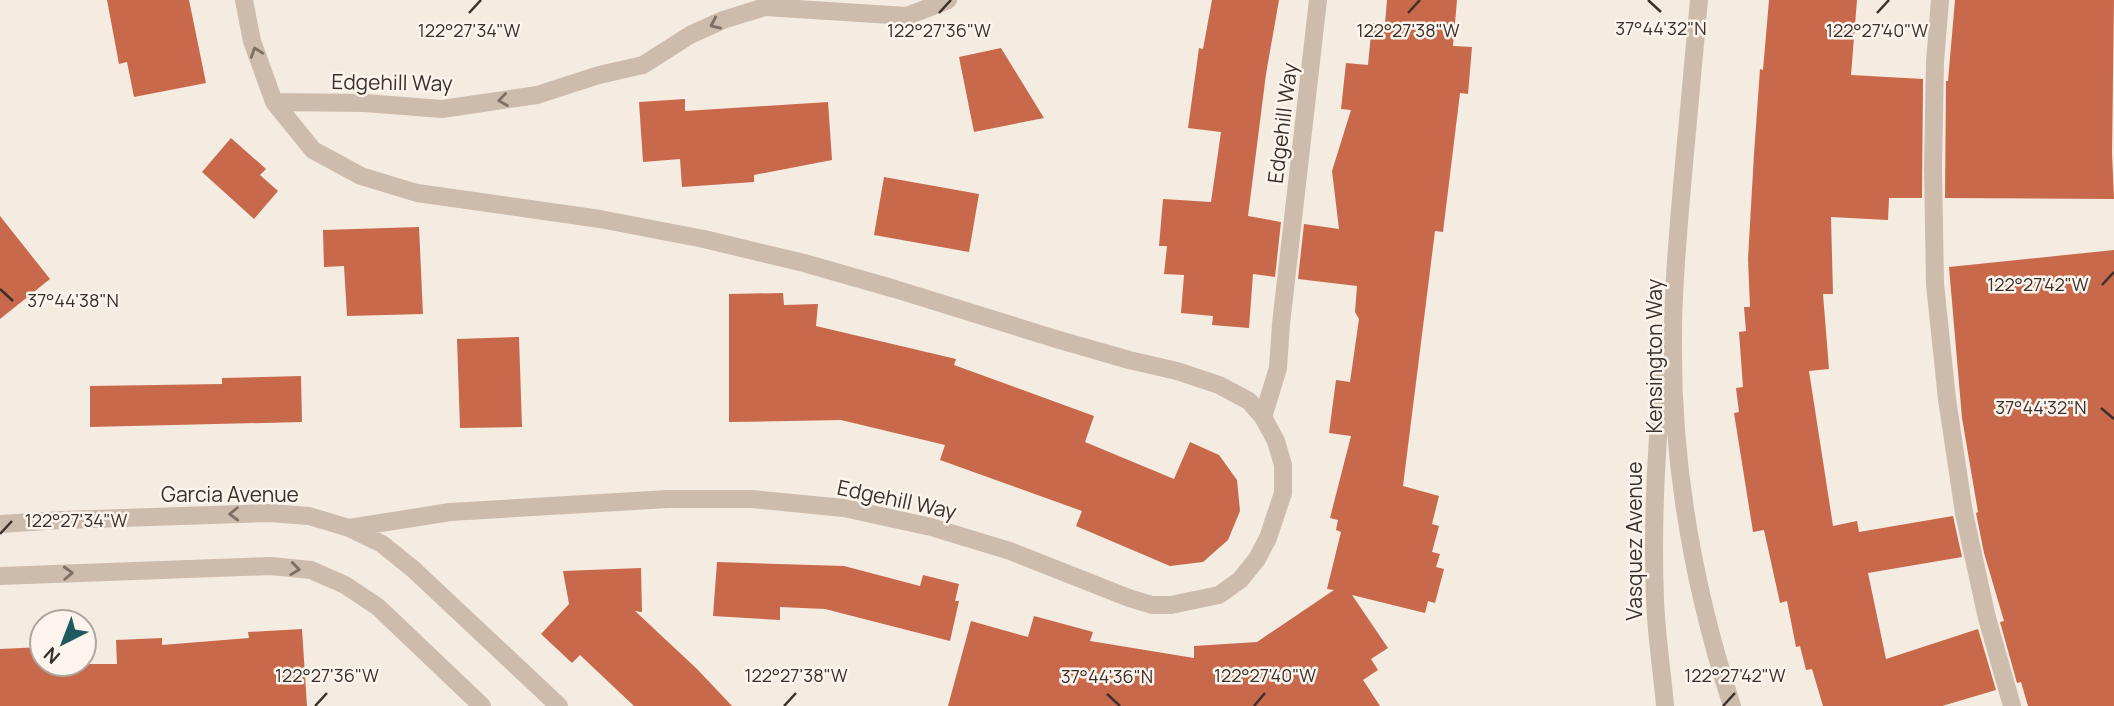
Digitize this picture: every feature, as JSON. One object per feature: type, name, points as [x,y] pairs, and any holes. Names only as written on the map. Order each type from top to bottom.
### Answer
[{"type":"street","name":"Edgehill Way","points":[[244,0],[252,41],[274,102],[313,150],[361,176],[417,193],[600,219],[704,239],[804,263],[971,314],[1177,371],[1219,385],[1249,401],[1264,417],[1276,441],[1283,465],[1283,492],[1268,538],[1257,559],[1240,580],[1219,594],[1171,605],[1152,605],[1129,598],[1010,551],[930,527],[844,508],[752,499],[668,499],[450,512],[349,528]]},
{"type":"street","name":"Edgehill Way","points":[[274,102],[365,103],[442,109],[537,95],[643,65],[690,35],[723,20],[765,7],[907,16],[948,0]]},
{"type":"street","name":"Edgehill Way","points":[[1264,417],[1278,368],[1318,0]]},
{"type":"street","name":"Kensington Way","points":[[1699,0],[1672,334],[1675,418],[1683,498],[1713,646],[1732,706]]},
{"type":"street","points":[[1940,0],[1935,62],[1933,167],[1935,284],[1947,399],[1964,513],[1987,618],[2012,706]]},
{"type":"street","name":"Vasquez Avenue","points":[[1665,706],[1655,601],[1654,524],[1657,439],[1677,251]]},
{"type":"street","name":"Garcia Avenue","points":[[0,524],[269,513],[309,516],[349,528],[382,544],[413,569],[559,706]]},
{"type":"street","points":[[0,576],[271,566],[311,570],[345,585],[378,607],[482,706]]},
{"type":"building","points":[[107,0],[189,0],[206,83],[134,97],[127,62],[119,64]]},
{"type":"building","points":[[1212,0],[1279,0],[1266,74],[1248,216],[1281,222],[1275,277],[1253,274],[1249,328],[1212,325],[1213,316],[1181,313],[1184,275],[1164,274],[1167,246],[1159,246],[1163,199],[1211,202],[1221,132],[1188,128],[1199,48],[1203,49]]},
{"type":"building","points":[[1387,0],[1457,0],[1453,46],[1472,47],[1468,94],[1460,93],[1443,232],[1435,231],[1403,486],[1439,496],[1432,524],[1439,526],[1432,552],[1440,554],[1436,567],[1444,569],[1435,603],[1428,601],[1425,613],[1352,595],[1388,648],[1371,659],[1378,670],[1363,680],[1380,706],[948,706],[971,621],[1028,637],[1034,616],[1093,632],[1090,641],[1194,658],[1194,646],[1257,642],[1334,590],[1327,589],[1341,532],[1336,530],[1338,520],[1330,518],[1351,436],[1329,433],[1336,380],[1350,382],[1359,319],[1355,312],[1357,286],[1298,279],[1304,224],[1339,229],[1332,171],[1351,110],[1341,109],[1346,63],[1368,65],[1372,23],[1385,24]]},
{"type":"building","points":[[1769,0],[1857,0],[1851,75],[1923,79],[1922,198],[1889,198],[1888,220],[1831,217],[1833,294],[1823,294],[1829,369],[1809,371],[1833,526],[1857,521],[1859,532],[1953,516],[1962,557],[1868,573],[1886,659],[1978,629],[1996,690],[1942,706],[1823,706],[1812,669],[1806,670],[1800,646],[1796,647],[1787,601],[1780,603],[1764,530],[1753,532],[1734,413],[1739,412],[1736,388],[1743,387],[1739,332],[1746,331],[1744,307],[1750,307],[1748,259],[1754,154],[1760,69],[1763,70]]},
{"type":"building","points":[[1955,0],[2114,0],[2114,199],[1945,198],[1946,81]]},
{"type":"building","points":[[1001,48],[1044,118],[974,132],[959,57]]},
{"type":"building","points":[[685,99],[685,111],[828,102],[832,160],[754,175],[754,182],[682,187],[680,159],[643,162],[639,102]]},
{"type":"building","points":[[231,138],[266,169],[260,175],[278,191],[254,219],[202,172]]},
{"type":"building","points":[[884,177],[979,194],[969,252],[874,235]]},
{"type":"building","points":[[0,216],[50,279],[0,319]]},
{"type":"building","points":[[419,227],[423,314],[347,316],[344,266],[324,267],[323,230]]},
{"type":"building","points":[[2114,250],[2114,706],[2028,706],[2021,682],[2017,683],[2000,622],[2004,621],[1984,553],[1976,513],[1978,512],[1962,418],[1949,267]]},
{"type":"building","points":[[783,293],[784,305],[818,304],[816,326],[956,359],[954,365],[1094,416],[1085,442],[1174,479],[1190,442],[1219,455],[1237,480],[1240,511],[1228,540],[1203,562],[1170,566],[1076,526],[1082,511],[940,460],[945,445],[841,420],[729,422],[729,294]]},
{"type":"building","points":[[519,337],[522,427],[460,428],[457,339]]},
{"type":"building","points":[[301,376],[302,422],[90,427],[90,386],[222,384],[222,378]]},
{"type":"building","points":[[717,562],[844,566],[920,586],[923,575],[959,584],[955,601],[959,601],[950,641],[825,609],[780,607],[780,620],[713,616]]},
{"type":"building","points":[[641,568],[642,612],[635,611],[732,706],[634,706],[580,655],[572,663],[541,634],[569,604],[563,571]]},
{"type":"building","points":[[302,629],[307,706],[0,706],[0,649],[28,648],[28,678],[98,678],[98,664],[117,664],[116,640],[162,638],[162,645],[249,638],[248,632]]}]
